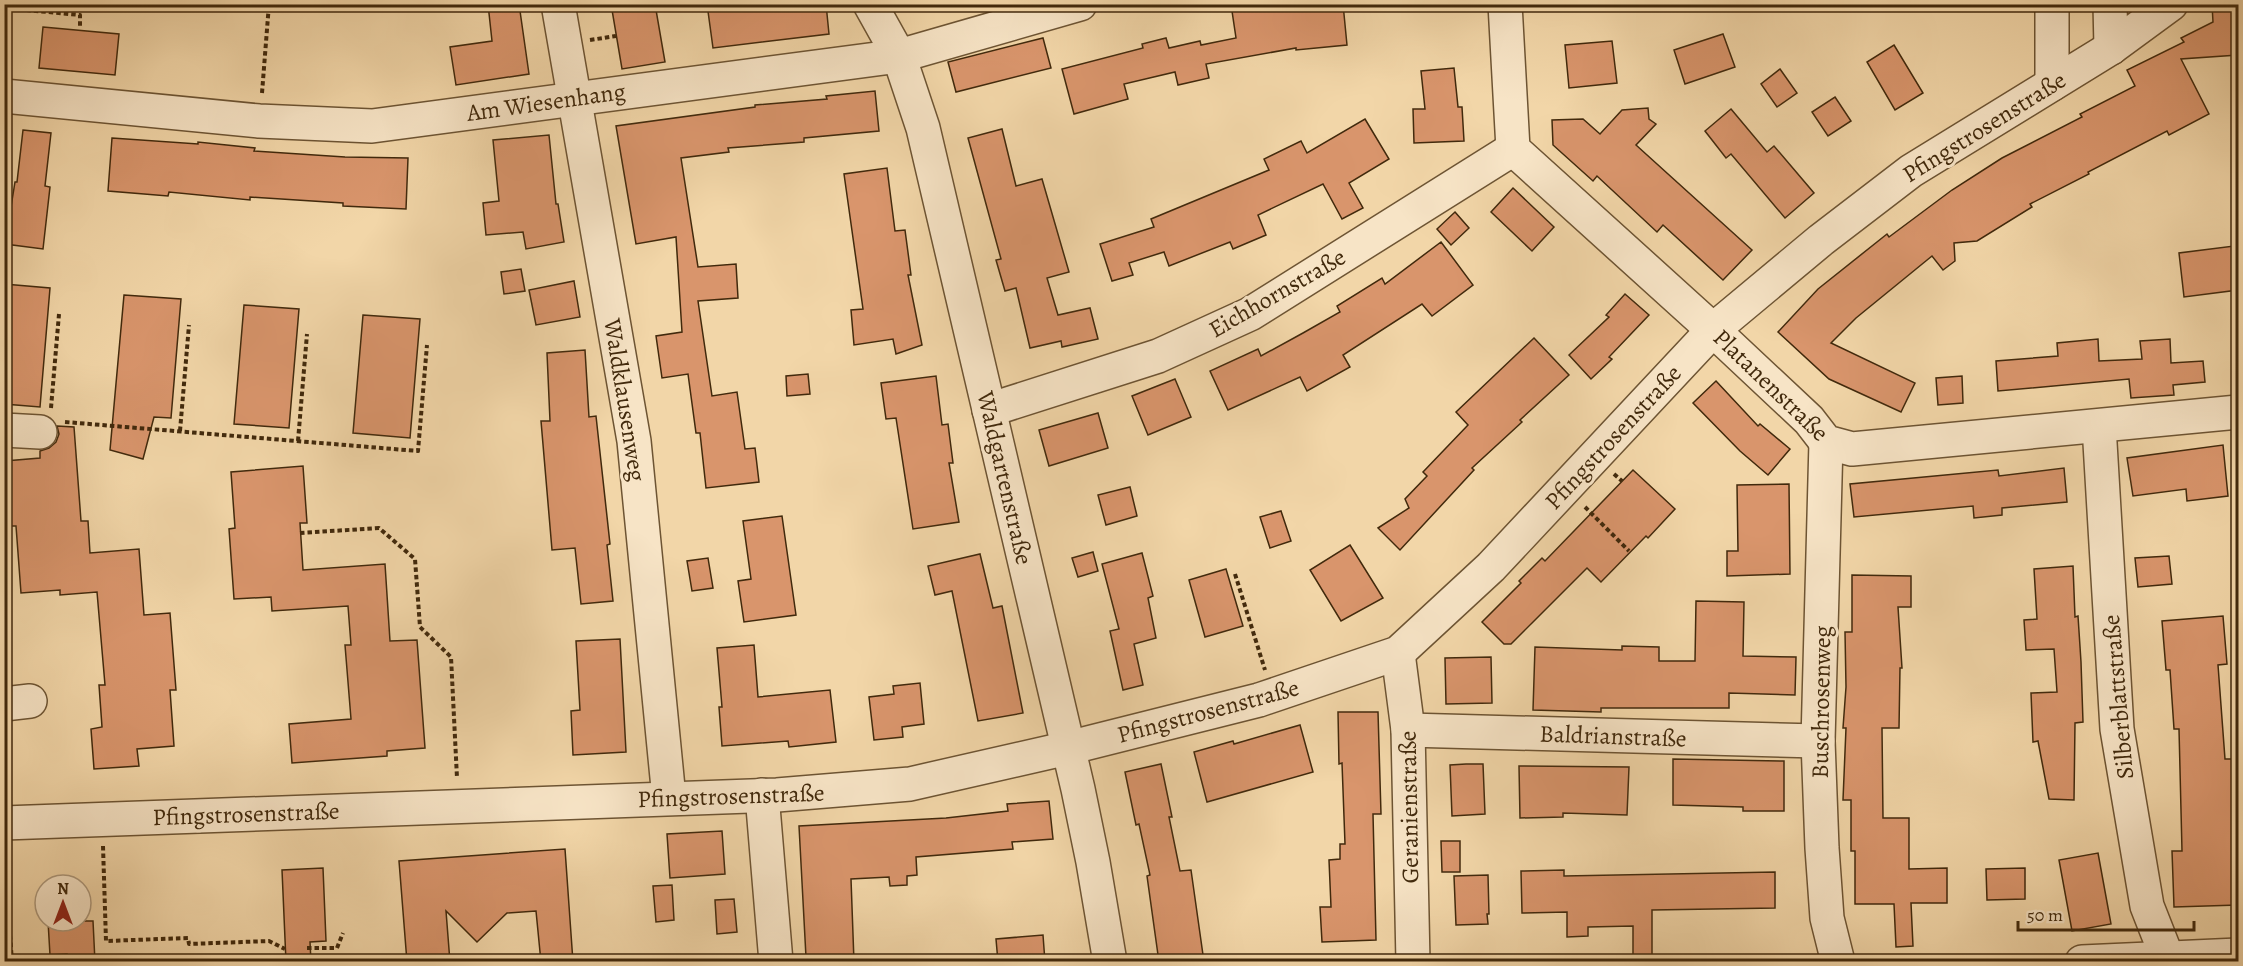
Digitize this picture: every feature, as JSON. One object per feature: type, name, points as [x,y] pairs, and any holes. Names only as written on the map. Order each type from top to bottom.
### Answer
[{"type":"street","name":"Waldklausenweg","points":[[558,4],[634,441],[669,798]]},
{"type":"street","name":"Waldgartenstraße","points":[[870,4],[899,56],[923,128],[1094,862],[1110,962]]},
{"type":"street","name":"Am Wiesenhang","points":[[4,96],[259,121],[372,126],[899,56],[1080,4]]},
{"type":"street","points":[[1505,4],[1513,149]]},
{"type":"street","points":[[2052,4],[2052,84]]},
{"type":"street","points":[[2110,4],[2111,48]]},
{"type":"street","name":"Pfingstrosenstraße","points":[[4,823],[762,795],[910,784],[1068,748],[1273,696],[1398,654],[1491,567],[1713,330],[1821,240],[1911,171],[2111,48],[2171,4]]},
{"type":"street","name":"Platanenstraße","points":[[1513,149],[1713,330],[1809,420],[1826,442],[1852,449],[2238,412]]},
{"type":"street","name":"Eichhornstraße","points":[[988,410],[1158,356],[1250,314],[1513,149]]},
{"type":"street","points":[[4,430],[51,421]]},
{"type":"street","name":"Silberblattstraße","points":[[2098,426],[2116,729],[2146,906],[2168,960]]},
{"type":"street","name":"Buschrosenweg","points":[[1826,442],[1818,741],[1827,918],[1838,962]]},
{"type":"street","name":"Geranienstraße","points":[[1398,654],[1408,730],[1413,962]]},
{"type":"street","name":"Baldrianstraße","points":[[1408,730],[1818,741]]},
{"type":"street","points":[[762,795],[776,962]]},
{"type":"street","points":[[2082,962],[2168,960],[2238,955]]},
{"type":"path","points":[[259,121],[269,4]]},
{"type":"path","points":[[4,8],[80,15],[80,26]]},
{"type":"path","points":[[59,314],[51,421],[418,451],[427,345]]},
{"type":"path","points":[[180,431],[189,325]]},
{"type":"path","points":[[298,441],[307,334]]},
{"type":"path","points":[[1566,488],[1629,551]]},
{"type":"path","points":[[300,533],[379,528],[415,559],[420,627],[451,657],[458,789]]},
{"type":"path","points":[[1235,574],[1273,696]]},
{"type":"path","points":[[103,840],[106,941],[188,938],[189,944],[269,941],[285,949]]},
{"type":"path","points":[[4,853],[12,962]]},
{"type":"path","points":[[307,948],[337,948],[343,933]]},
{"type":"building","points":[[488,4],[519,4],[529,74],[456,85],[450,47],[492,41]]},
{"type":"building","points":[[611,4],[655,4],[665,62],[622,69]]},
{"type":"building","points":[[707,4],[826,4],[829,34],[713,48]]},
{"type":"building","points":[[1270,4],[1343,4],[1347,45],[1296,50],[1296,48],[1206,64],[1209,78],[1178,85],[1175,72],[1124,84],[1128,99],[1074,114],[1062,69],[1143,48],[1142,44],[1166,38],[1169,48],[1200,41],[1201,45],[1236,38],[1232,11]]},
{"type":"building","points":[[2212,4],[2238,4],[2238,55],[2181,59],[2209,114],[2169,135],[2167,131],[2088,172],[2089,174],[2030,204],[2032,207],[1977,241],[1954,243],[1955,261],[1943,270],[1932,256],[1856,318],[1831,343],[1915,383],[1901,412],[1829,379],[1778,332],[1818,289],[1887,234],[1889,237],[1952,190],[2002,158],[2082,117],[2080,114],[2135,86],[2127,70],[2184,42],[2181,38],[2213,22]]},
{"type":"building","points":[[43,27],[119,34],[115,75],[39,68]]},
{"type":"building","points":[[1723,34],[1735,67],[1685,84],[1674,50]]},
{"type":"building","points":[[1043,38],[1051,68],[956,92],[948,62]]},
{"type":"building","points":[[1612,41],[1617,83],[1569,88],[1565,45]]},
{"type":"building","points":[[1894,45],[1923,93],[1895,110],[1867,62]]},
{"type":"building","points":[[1454,68],[1458,107],[1462,107],[1464,141],[1414,143],[1413,109],[1425,109],[1421,71]]},
{"type":"building","points":[[1780,69],[1797,93],[1777,107],[1761,84]]},
{"type":"building","points":[[875,91],[879,131],[804,138],[804,142],[728,148],[729,152],[681,158],[698,267],[736,264],[738,298],[698,301],[712,396],[737,392],[745,449],[755,448],[759,482],[706,488],[700,433],[696,433],[688,374],[662,378],[656,336],[682,332],[676,237],[636,244],[616,126],[755,107],[755,105],[827,99],[826,96]]},
{"type":"building","points":[[1835,97],[1851,121],[1828,136],[1812,112]]},
{"type":"building","points":[[1648,108],[1649,119],[1656,124],[1636,145],[1752,250],[1723,280],[1663,225],[1657,232],[1597,176],[1593,181],[1553,145],[1552,120],[1583,119],[1600,134],[1622,110]]},
{"type":"building","points":[[1731,109],[1767,152],[1774,146],[1814,193],[1785,218],[1731,154],[1726,158],[1705,131]]},
{"type":"building","points":[[1365,119],[1389,159],[1349,183],[1363,208],[1342,219],[1323,184],[1258,215],[1266,235],[1233,249],[1230,242],[1169,266],[1164,252],[1129,263],[1133,275],[1112,281],[1100,244],[1154,227],[1151,219],[1269,170],[1264,159],[1301,141],[1307,153]]},
{"type":"building","points":[[1002,129],[1016,186],[1042,179],[1069,272],[1047,278],[1058,315],[1090,308],[1098,339],[1062,347],[1061,341],[1030,348],[1016,288],[1005,291],[996,260],[1001,259],[968,138]]},
{"type":"building","points":[[23,130],[51,133],[45,186],[50,187],[43,249],[5,244],[15,182],[17,182]]},
{"type":"building","points":[[549,135],[556,204],[558,204],[564,242],[526,249],[523,232],[486,235],[483,203],[499,201],[493,140]]},
{"type":"building","points":[[112,138],[198,144],[198,142],[255,148],[254,151],[345,157],[408,158],[406,209],[343,206],[343,203],[250,197],[250,200],[169,192],[168,196],[108,191]]},
{"type":"building","points":[[887,168],[895,231],[905,230],[911,275],[908,275],[922,345],[896,354],[893,339],[854,345],[851,310],[863,309],[844,174]]},
{"type":"building","points":[[1513,188],[1554,227],[1532,251],[1491,212]]},
{"type":"building","points":[[1455,212],[1469,228],[1451,245],[1437,229]]},
{"type":"building","points":[[1441,242],[1473,285],[1432,316],[1422,304],[1343,355],[1350,367],[1307,391],[1300,377],[1228,410],[1210,371],[1258,349],[1261,356],[1303,333],[1340,312],[1337,306],[1382,278],[1385,284]]},
{"type":"building","points":[[2234,246],[2238,290],[2184,297],[2179,253]]},
{"type":"building","points":[[521,269],[525,291],[504,294],[501,272]]},
{"type":"building","points":[[574,281],[580,317],[536,325],[529,290]]},
{"type":"building","points":[[4,284],[50,288],[40,407],[4,404]]},
{"type":"building","points":[[1625,294],[1649,315],[1609,357],[1612,359],[1591,379],[1569,355],[1609,317],[1606,315]]},
{"type":"building","points":[[124,295],[181,299],[171,418],[154,417],[143,459],[110,450]]},
{"type":"building","points":[[244,305],[299,309],[289,428],[234,424]]},
{"type":"building","points":[[363,315],[420,319],[410,438],[353,433]]},
{"type":"building","points":[[1534,338],[1569,375],[1472,468],[1474,470],[1400,550],[1378,528],[1409,508],[1405,499],[1427,476],[1423,472],[1468,425],[1456,412]]},
{"type":"building","points":[[2098,339],[2099,361],[2142,359],[2140,341],[2170,339],[2171,363],[2203,361],[2205,382],[2173,385],[2174,395],[2131,398],[2129,379],[1998,391],[1996,361],[2058,356],[2057,343]]},
{"type":"building","points":[[585,350],[589,417],[596,416],[610,544],[607,545],[613,601],[581,604],[575,548],[552,550],[541,421],[550,421],[547,353]]},
{"type":"building","points":[[808,374],[810,394],[787,396],[786,376]]},
{"type":"building","points":[[936,376],[942,425],[948,424],[953,463],[949,463],[959,522],[913,529],[896,418],[886,419],[881,383]]},
{"type":"building","points":[[1962,376],[1963,403],[1938,405],[1936,378]]},
{"type":"building","points":[[1175,379],[1191,417],[1148,435],[1132,396]]},
{"type":"building","points":[[1716,381],[1758,426],[1760,424],[1790,449],[1768,475],[1740,451],[1693,403]]},
{"type":"building","points":[[1098,413],[1108,448],[1049,466],[1039,430]]},
{"type":"building","points":[[57,426],[74,427],[81,521],[88,521],[90,553],[139,549],[144,615],[170,613],[176,690],[170,690],[174,746],[137,749],[139,766],[94,769],[91,729],[102,727],[99,685],[105,685],[97,592],[60,595],[60,590],[21,593],[16,526],[11,526],[5,461],[40,458],[40,451],[56,442],[59,434]]},
{"type":"building","points":[[2223,445],[2228,496],[2187,501],[2186,489],[2133,496],[2127,458]]},
{"type":"building","points":[[303,466],[307,523],[300,523],[303,570],[385,564],[390,641],[417,640],[425,748],[387,751],[387,756],[292,763],[289,724],[351,719],[345,645],[351,645],[348,606],[272,611],[271,597],[234,599],[229,529],[235,528],[231,472]]},
{"type":"building","points":[[2064,468],[2067,502],[2002,508],[2002,515],[1974,518],[1973,506],[1854,517],[1850,484],[1998,470],[1999,476]]},
{"type":"building","points":[[1633,470],[1675,509],[1601,582],[1587,568],[1511,644],[1504,644],[1482,622],[1521,583],[1519,581],[1542,558],[1545,561]]},
{"type":"building","points":[[1789,484],[1790,574],[1727,576],[1727,551],[1738,551],[1737,485]]},
{"type":"building","points":[[1130,487],[1137,516],[1106,525],[1098,495]]},
{"type":"building","points":[[1281,511],[1291,541],[1270,548],[1260,517]]},
{"type":"building","points":[[782,516],[796,615],[744,622],[738,581],[751,579],[743,521]]},
{"type":"building","points":[[1350,545],[1383,598],[1341,621],[1310,570]]},
{"type":"building","points":[[1093,552],[1098,571],[1078,577],[1072,558]]},
{"type":"building","points":[[1142,553],[1153,596],[1148,598],[1156,638],[1134,644],[1143,685],[1123,690],[1110,631],[1119,629],[1102,564]]},
{"type":"building","points":[[980,554],[993,608],[1002,606],[1023,713],[978,721],[952,591],[935,595],[928,566]]},
{"type":"building","points":[[2169,556],[2172,584],[2138,587],[2135,558]]},
{"type":"building","points":[[708,558],[713,588],[692,591],[687,561]]},
{"type":"building","points":[[2073,566],[2075,617],[2078,616],[2081,662],[2083,722],[2075,723],[2074,800],[2049,799],[2038,741],[2033,742],[2031,693],[2057,692],[2054,649],[2026,650],[2024,620],[2037,619],[2034,569]]},
{"type":"building","points":[[1226,569],[1243,626],[1205,637],[1189,580]]},
{"type":"building","points":[[1852,575],[1911,576],[1911,607],[1898,607],[1902,668],[1900,668],[1899,728],[1882,728],[1883,818],[1909,818],[1909,869],[1947,868],[1947,903],[1911,903],[1913,946],[1896,947],[1894,904],[1855,904],[1855,851],[1851,851],[1851,800],[1843,800],[1846,728],[1843,728],[1846,687],[1845,632],[1852,632]]},
{"type":"building","points":[[1696,601],[1744,602],[1743,656],[1796,657],[1795,695],[1729,693],[1729,708],[1601,708],[1601,712],[1533,710],[1535,647],[1622,650],[1622,646],[1659,647],[1659,661],[1695,661]]},
{"type":"building","points":[[2223,616],[2227,664],[2218,665],[2225,759],[2236,759],[2238,905],[2174,907],[2172,851],[2182,851],[2179,729],[2174,729],[2170,670],[2166,670],[2162,621]]},
{"type":"building","points":[[620,639],[626,752],[573,755],[571,711],[580,710],[576,641]]},
{"type":"building","points":[[754,645],[758,697],[830,690],[836,742],[789,747],[788,741],[722,746],[719,707],[722,707],[717,648]]},
{"type":"building","points":[[1491,657],[1492,703],[1446,704],[1445,658]]},
{"type":"building","points":[[920,683],[924,724],[902,727],[903,737],[874,740],[869,697],[894,694],[893,686]]},
{"type":"building","points":[[1338,712],[1378,712],[1381,814],[1373,814],[1376,940],[1322,942],[1320,907],[1331,907],[1329,860],[1340,859],[1340,844],[1345,844]]},
{"type":"building","points":[[1300,725],[1313,772],[1207,802],[1194,752],[1233,741],[1234,744]]},
{"type":"building","points":[[1673,759],[1784,761],[1784,811],[1743,811],[1743,807],[1673,805]]},
{"type":"building","points":[[1161,764],[1180,871],[1191,870],[1204,962],[1159,962],[1147,876],[1150,875],[1139,824],[1136,825],[1125,772]]},
{"type":"building","points":[[1483,764],[1485,814],[1452,816],[1450,765]]},
{"type":"building","points":[[1519,766],[1629,767],[1627,815],[1563,813],[1563,817],[1520,818]]},
{"type":"building","points":[[1049,801],[1053,839],[1012,842],[1013,849],[916,857],[917,875],[907,876],[907,885],[890,886],[889,877],[851,879],[854,962],[810,962],[810,957],[806,957],[799,826],[946,818],[1008,811],[1007,804]]},
{"type":"building","points":[[722,831],[725,874],[670,878],[667,834]]},
{"type":"building","points":[[1441,841],[1460,841],[1460,872],[1442,872]]},
{"type":"building","points":[[565,849],[573,962],[541,962],[536,911],[507,913],[477,942],[446,911],[450,962],[407,962],[399,861]]},
{"type":"building","points":[[2098,853],[2111,924],[2072,931],[2059,860]]},
{"type":"building","points":[[323,868],[326,941],[310,942],[311,962],[286,962],[282,870]]},
{"type":"building","points":[[2025,868],[2025,899],[1987,900],[1986,869]]},
{"type":"building","points":[[1564,870],[1564,876],[1775,872],[1775,908],[1652,910],[1652,957],[1633,957],[1633,926],[1588,927],[1588,936],[1567,937],[1567,912],[1522,913],[1521,871]]},
{"type":"building","points":[[1488,875],[1488,924],[1456,925],[1454,876]]},
{"type":"building","points":[[672,885],[674,920],[656,922],[653,886]]},
{"type":"building","points":[[734,899],[737,932],[717,934],[715,900]]},
{"type":"building","points":[[93,921],[95,962],[67,962],[67,954],[50,955],[49,933],[93,933]]},
{"type":"building","points":[[1043,935],[1045,962],[998,962],[996,939]]}]
